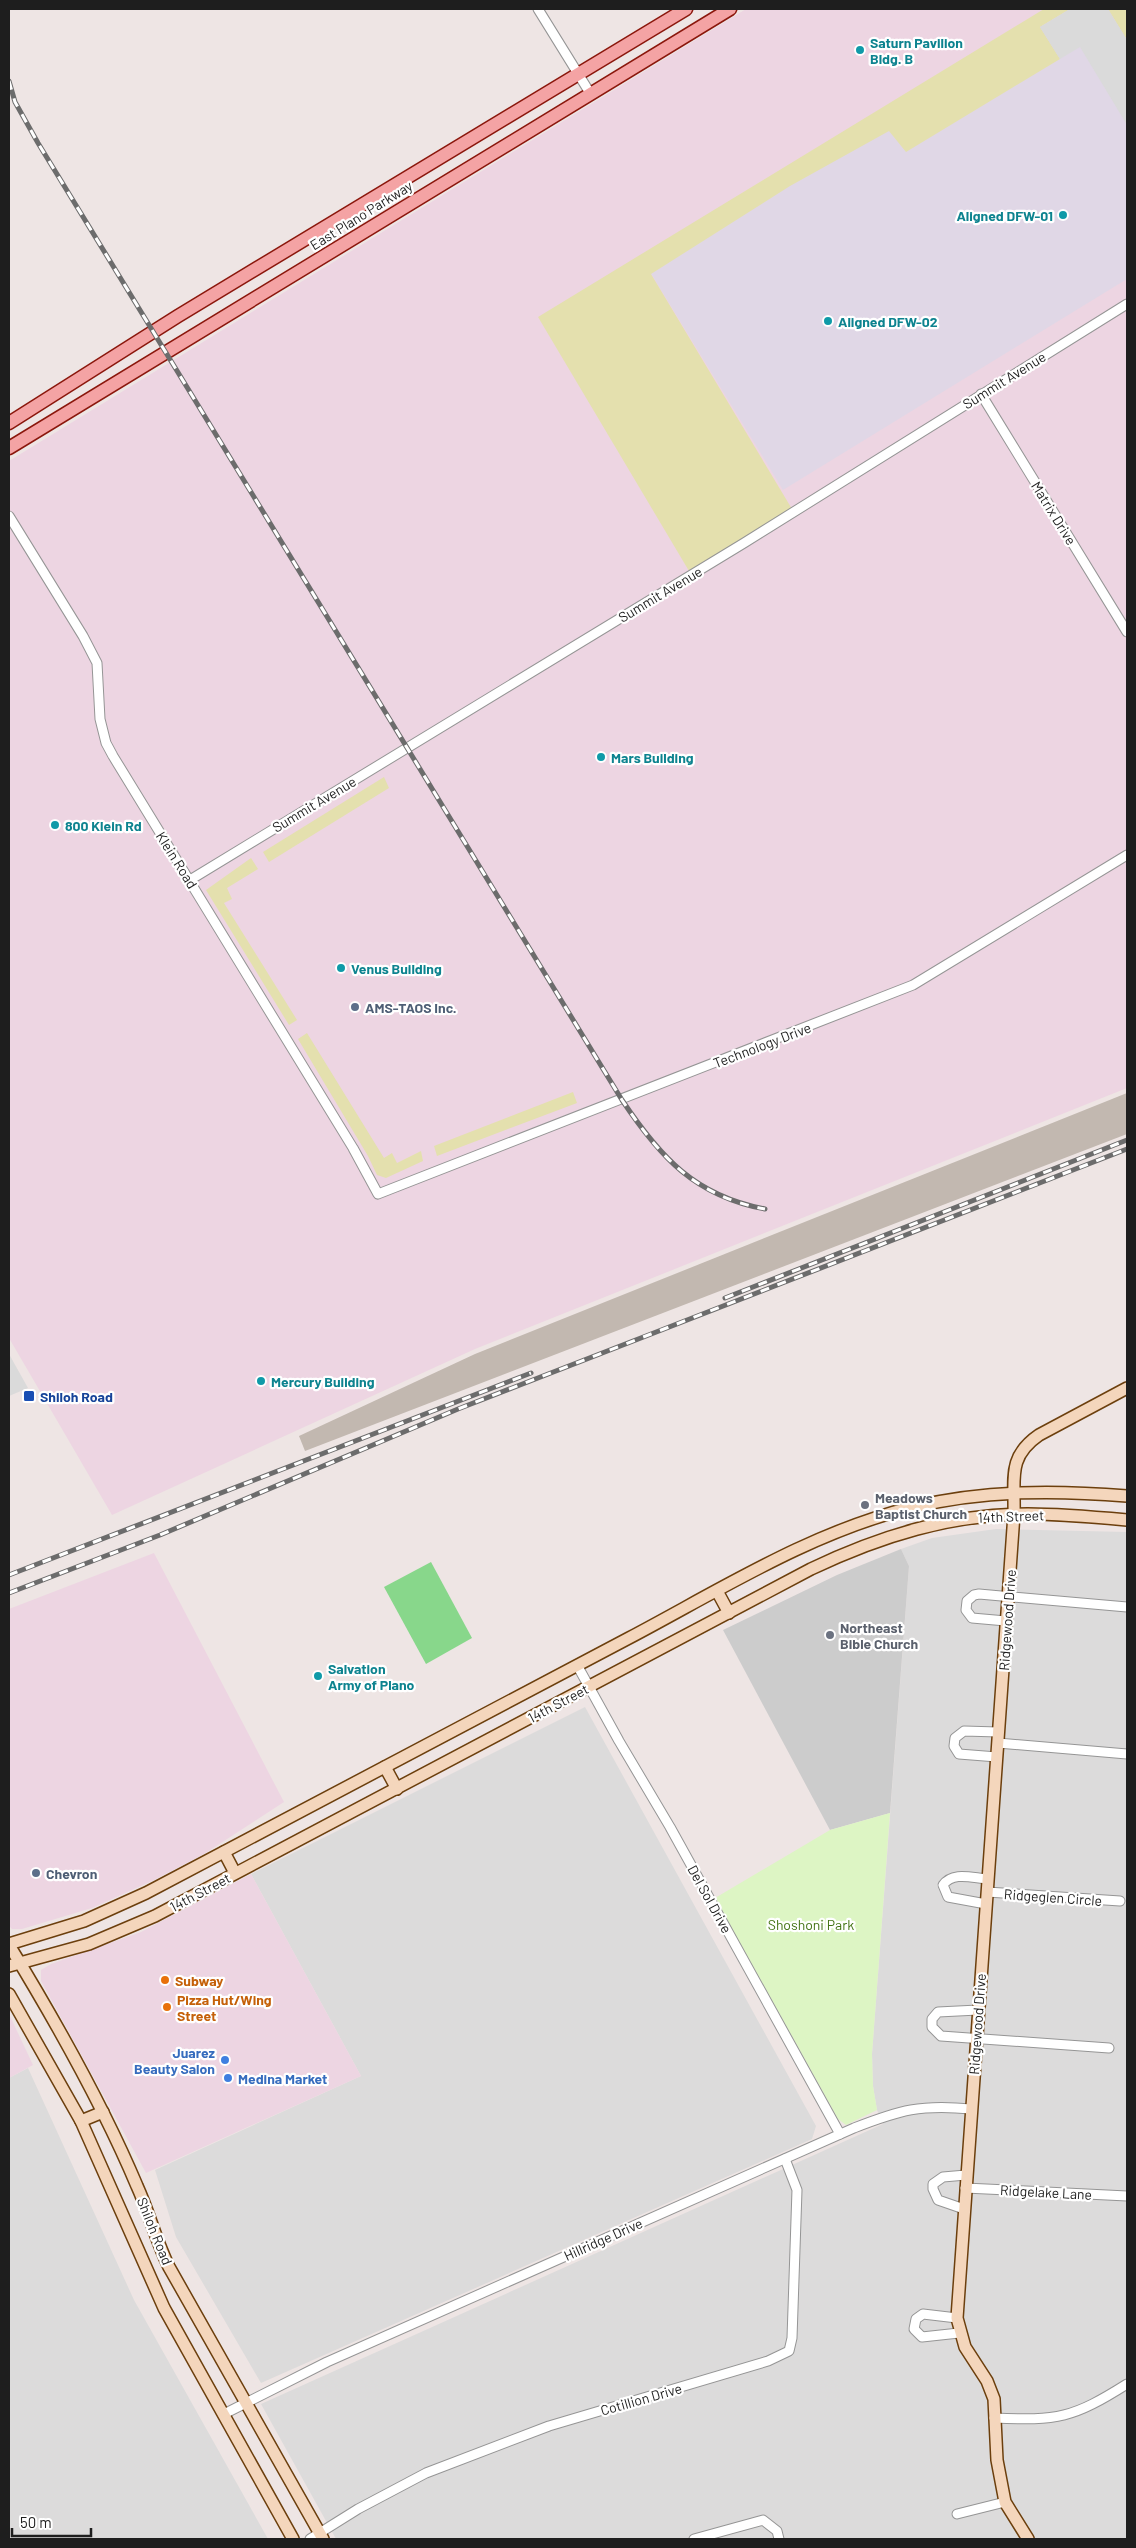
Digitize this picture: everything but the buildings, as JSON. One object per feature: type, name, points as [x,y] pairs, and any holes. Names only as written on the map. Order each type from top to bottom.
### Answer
[{"type":"main road","name":"East Plano Parkway","points":[[9,423],[183,313],[686,9]]},
{"type":"main road","name":"East Plano Parkway","points":[[9,448],[730,9]]},
{"type":"main road","points":[[464,143],[476,162]]},
{"type":"main road","points":[[301,243],[312,262]]},
{"type":"main road","points":[[183,313],[195,333]]},
{"type":"main road","name":"Ridgewood Drive","points":[[1028,2539],[1005,2502],[997,2460],[994,2399],[987,2381],[965,2348],[959,2333],[957,2318],[1014,1514],[1016,1458],[1027,1443],[1127,1388]]},
{"type":"main road","name":"14th Street","points":[[9,1944],[54,1932],[116,1908],[717,1591],[816,1541],[886,1514],[946,1500],[1015,1492],[1127,1496]]},
{"type":"main road","points":[[886,1514],[892,1535]]},
{"type":"main road","name":"14th Street","points":[[15,1965],[63,1953],[155,1916],[842,1554],[892,1535],[959,1520],[1014,1514],[1127,1520]]},
{"type":"main road","points":[[717,1591],[729,1613]]},
{"type":"main road","points":[[385,1767],[397,1789]]},
{"type":"main road","points":[[224,1852],[235,1873]]},
{"type":"main road","name":"Shiloh Road","points":[[9,1944],[15,1965],[103,2112],[138,2187],[159,2248],[317,2537]]},
{"type":"main road","name":"Shiloh Road","points":[[9,1994],[82,2121],[164,2308],[292,2539]]},
{"type":"main road","points":[[82,2121],[103,2112]]},
{"type":"street","points":[[538,9],[590,93]]},
{"type":"street","name":"Summit Avenue","points":[[190,880],[753,537],[1127,304]]},
{"type":"street","name":"Matrix Drive","points":[[981,394],[1127,632]]},
{"type":"street","name":"Klein Road","points":[[9,516],[83,636],[96,663],[100,720],[106,743],[283,1037],[353,1148],[378,1194]]},
{"type":"street","name":"Technology Drive","points":[[378,1194],[912,985],[1127,855]]},
{"type":"street","points":[[1006,1621],[972,1618],[966,1605],[969,1597],[974,1594],[1008,1596],[1127,1607]]},
{"type":"street","name":"Del Sol Drive","points":[[577,1665],[670,1827],[840,2134]]},
{"type":"street","points":[[996,1757],[959,1754],[954,1746],[955,1738],[964,1731],[1127,1754]]},
{"type":"street","name":"Ridgeglen Circle","points":[[986,1904],[948,1897],[943,1885],[947,1879],[954,1876],[988,1879]]},
{"type":"street","name":"Ridgeglen Circle","points":[[987,1892],[1120,1901]]},
{"type":"street","points":[[978,2010],[938,2012],[931,2023],[936,2033],[941,2036],[1109,2048]]},
{"type":"street","name":"Hillridge Drive","points":[[224,2414],[327,2362],[884,2116],[912,2109],[940,2106],[971,2109]]},
{"type":"street","name":"Cotillion Drive","points":[[317,2537],[358,2509],[426,2473],[549,2426],[768,2361],[788,2351],[792,2338],[797,2190],[785,2159]]},
{"type":"street","points":[[964,2209],[938,2200],[933,2184],[943,2177],[966,2175]]},
{"type":"street","name":"Ridgelake Lane","points":[[965,2188],[1127,2196]]},
{"type":"street","points":[[957,2318],[923,2314],[916,2319],[914,2329],[922,2337],[933,2338],[959,2333]]},
{"type":"street","points":[[994,2418],[1039,2420],[1066,2416],[1092,2407],[1127,2384]]},
{"type":"street","points":[[956,2514],[1005,2502]]},
{"type":"street","points":[[694,2539],[763,2520],[776,2531],[779,2539]]},
{"type":"shaded area","points":[[746,9],[1127,9],[1127,1088],[475,1349],[112,1515],[9,1338],[9,461]]},
{"type":"shaded area","points":[[1044,9],[1070,9],[1040,27],[1060,59],[906,152],[889,131],[790,186],[651,274],[792,509],[689,571],[538,317]]},
{"type":"shaded area","points":[[1069,9],[1118,9],[1127,23],[1127,279],[783,490],[647,267]]},
{"type":"shaded area","points":[[1070,9],[1108,9],[1127,40],[1127,125],[1080,47],[1060,59],[1040,27]]},
{"type":"shaded area","points":[[1108,9],[1127,9],[1127,40]]},
{"type":"shaded area","points":[[384,777],[389,788],[269,862],[263,852]]},
{"type":"shaded area","points":[[251,858],[258,869],[227,888],[232,899],[224,903],[297,1020],[289,1025],[206,890]]},
{"type":"shaded area","points":[[307,1033],[384,1158],[392,1153],[397,1163],[421,1151],[423,1161],[386,1178],[377,1175],[368,1156],[298,1039]]},
{"type":"shaded area","points":[[573,1092],[577,1103],[437,1156],[434,1146]]},
{"type":"shaded area","points":[[1127,1093],[1127,1134],[305,1451],[299,1436],[475,1354]]},
{"type":"shaded area","points":[[9,1354],[28,1388],[9,1396]]},
{"type":"shaded area","points":[[996,1529],[1127,1532],[1127,2539],[336,2539],[261,2404],[883,2124],[877,2110],[873,2086],[872,2054],[909,1566],[901,1549],[932,1538]]},
{"type":"shaded area","points":[[901,1549],[909,1566],[890,1813],[830,1830],[723,1630],[837,1575]]},
{"type":"shaded area","points":[[154,1553],[284,1802],[204,1854],[154,1880],[92,1908],[22,1929],[12,1929],[9,1926],[9,1609]]},
{"type":"shaded area","points":[[585,1707],[816,2126],[812,2139],[261,2383],[176,2237],[155,2170],[361,2076],[251,1874]]},
{"type":"shaded area","points":[[251,1874],[361,2076],[146,2173],[41,1981],[41,1970],[51,1964],[141,1932]]},
{"type":"shaded area","points":[[9,2014],[33,2065],[9,2078]]},
{"type":"shaded area","points":[[28,2068],[134,2300],[268,2539],[9,2539],[9,2078]]},
{"type":"green space","points":[[431,1562],[472,1638],[426,1664],[384,1587]]},
{"type":"green space","name":"Shoshoni Park","points":[[890,1813],[872,2054],[873,2086],[877,2110],[846,2125],[838,2119],[715,1898],[830,1830]]},
{"type":"railway","points":[[9,81],[15,102],[38,143],[636,1121],[665,1156],[699,1184],[740,1203],[765,1209]]},
{"type":"railway","points":[[725,1298],[1127,1140]]},
{"type":"railway","points":[[9,1593],[160,1535],[458,1409],[1127,1149]]},
{"type":"railway","points":[[9,1575],[531,1373]]},
{"type":"place","name":"Saturn Pavilion Bldg. B","points":[[860,50]]},
{"type":"place","name":"Aligned DFW-01","points":[[1063,215]]},
{"type":"place","name":"Aligned DFW-02","points":[[828,321]]},
{"type":"place","name":"Mars Building","points":[[601,757]]},
{"type":"place","name":"800 Klein Rd","points":[[55,825]]},
{"type":"place","name":"Venus Building","points":[[341,968]]},
{"type":"place","name":"AMS-TAOS Inc.","points":[[355,1007]]},
{"type":"place","name":"Mercury Building","points":[[261,1381]]},
{"type":"place","name":"Shiloh Road","points":[[29,1396]]},
{"type":"place","name":"Meadows Baptist Church","points":[[865,1505]]},
{"type":"place","name":"Northeast Bible Church","points":[[830,1635]]},
{"type":"place","name":"Salvation Army of Plano","points":[[318,1676]]},
{"type":"place","name":"Chevron","points":[[36,1873]]},
{"type":"place","name":"Subway","points":[[165,1980]]},
{"type":"place","name":"Pizza Hut/Wing Street","points":[[167,2007]]},
{"type":"place","name":"Juarez Beauty Salon","points":[[225,2060]]},
{"type":"place","name":"Medina Market","points":[[228,2078]]}]
